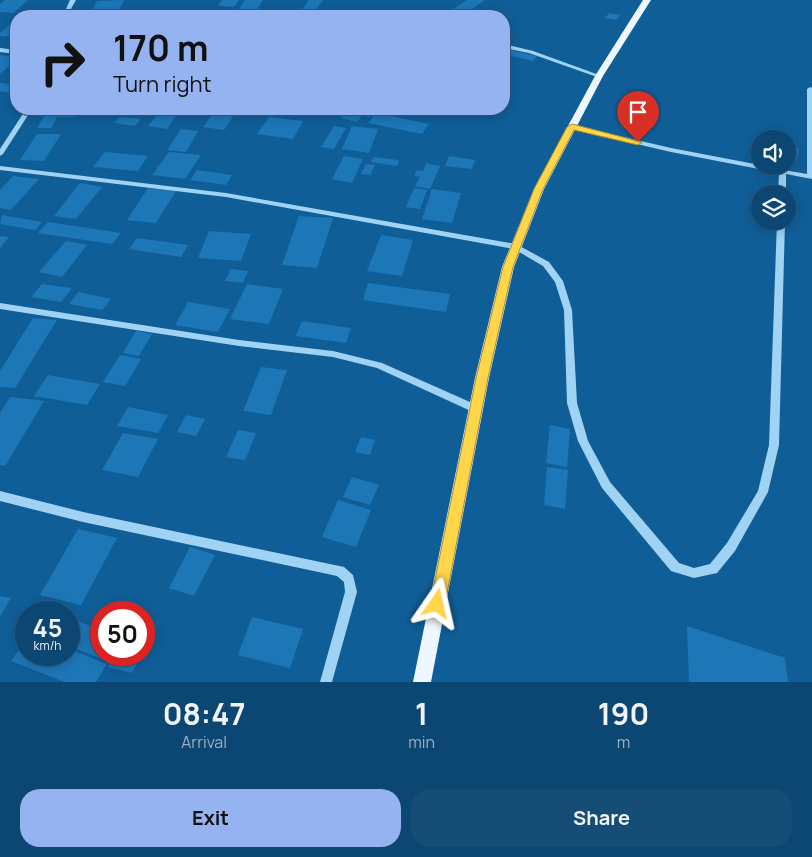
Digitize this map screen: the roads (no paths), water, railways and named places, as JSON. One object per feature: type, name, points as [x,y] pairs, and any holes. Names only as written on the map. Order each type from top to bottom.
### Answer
[{"type":"main road","points":[[422,682],[476,409],[508,267],[539,189],[599,76],[647,0]]},
{"type":"street","points":[[510,47],[531,52],[599,76]]},
{"type":"street","points":[[796,174],[811,177],[810,89]]},
{"type":"street","points":[[0,154],[2,145],[24,115]]},
{"type":"street","points":[[572,127],[671,150],[751,165]]},
{"type":"street","points":[[0,168],[226,195],[516,248],[546,264],[558,281],[568,310],[572,403],[583,441],[606,485],[675,567],[694,573],[713,569],[731,547],[763,492],[774,445],[781,230]]},
{"type":"street","points":[[0,306],[239,343],[333,354],[379,365],[476,409]]},
{"type":"street","points":[[0,496],[83,517],[340,571],[349,579],[351,592],[326,682]]}]
